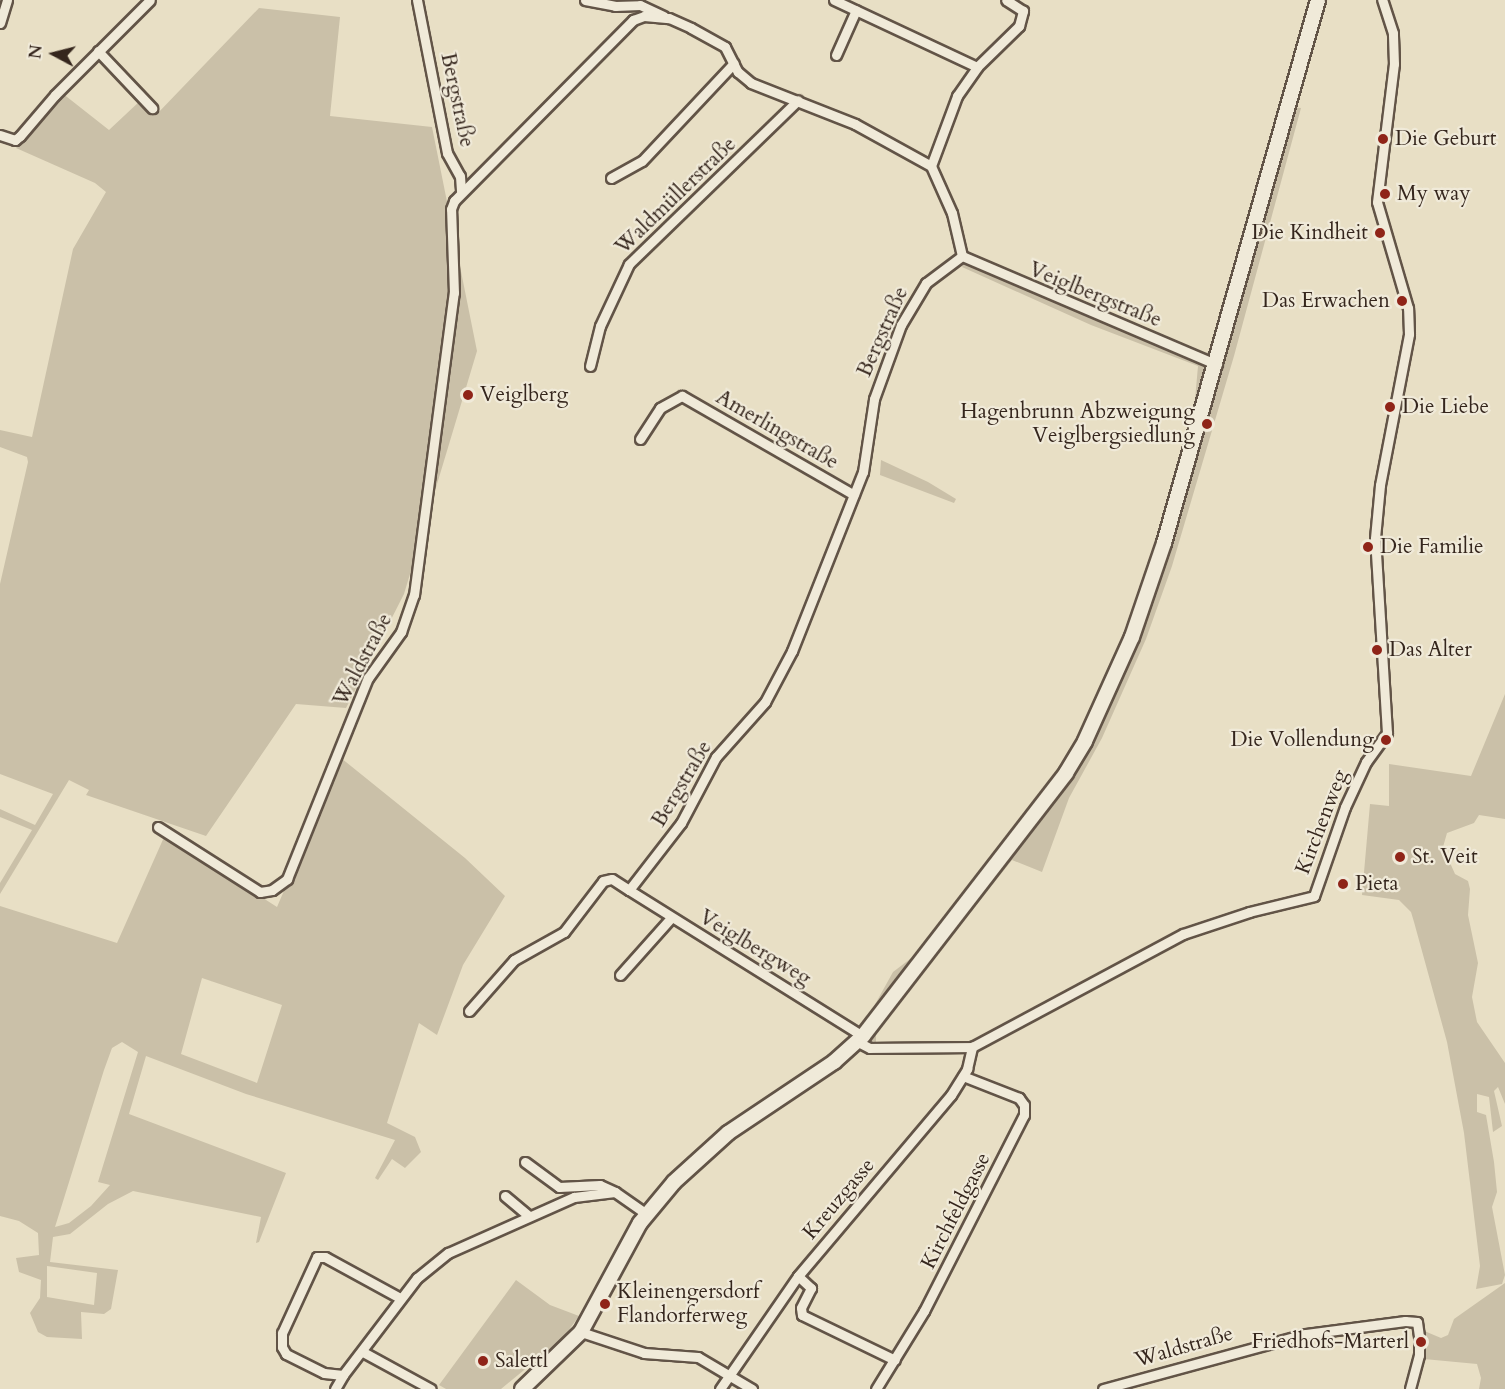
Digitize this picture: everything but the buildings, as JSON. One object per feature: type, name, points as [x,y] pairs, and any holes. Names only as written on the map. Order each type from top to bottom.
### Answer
[{"type":"main road","points":[[522,1389],[581,1332],[646,1214],[714,1144],[860,1039],[1006,852],[1085,741],[1149,591],[1217,365],[1318,0]]},
{"type":"street","points":[[0,22],[7,0]]},
{"type":"street","points":[[0,135],[15,140],[20,136],[98,51],[150,0]]},
{"type":"street","name":"Bergstraße","points":[[417,0],[447,153],[460,176],[461,192]]},
{"type":"street","points":[[585,0],[615,6],[640,4],[669,18]]},
{"type":"street","points":[[834,0],[977,67]]},
{"type":"street","points":[[962,256],[952,213],[931,166],[951,109],[977,67],[1019,26],[1023,11],[1006,0]]},
{"type":"street","name":"Kirchenweg","points":[[860,1039],[870,1048],[972,1047],[1183,934],[1249,912],[1314,896],[1345,807],[1366,762],[1387,733],[1375,538],[1380,485],[1409,334],[1408,308],[1377,202],[1394,64],[1393,33],[1382,0]]},
{"type":"street","points":[[836,55],[856,10]]},
{"type":"street","name":"Bergstraße","points":[[461,192],[633,20],[644,16],[669,18],[719,42],[751,83],[798,100],[867,130],[931,166]]},
{"type":"street","points":[[98,51],[152,108]]},
{"type":"street","points":[[611,178],[642,161],[734,63]]},
{"type":"street","name":"Waldmüllerstraße","points":[[590,366],[600,326],[628,264],[798,100]]},
{"type":"street","name":"Waldstraße","points":[[159,827],[260,892],[272,890],[287,879],[368,678],[401,633],[414,595],[454,293],[451,209],[461,192]]},
{"type":"street","name":"Bergstraße","points":[[629,890],[677,829],[716,757],[771,693],[790,657],[866,460],[876,392],[902,325],[926,283],[962,256]]},
{"type":"street","name":"Veiglbergstraße","points":[[962,256],[1217,365]]},
{"type":"street","name":"Amerlingstraße","points":[[640,440],[660,408],[682,396],[854,495]]},
{"type":"street","points":[[469,1011],[511,963],[564,932],[603,881],[612,879],[629,890]]},
{"type":"street","name":"Veiglbergweg","points":[[629,890],[860,1039]]},
{"type":"street","points":[[620,975],[672,918]]},
{"type":"street","name":"Kreuzgasse","points":[[720,1389],[798,1276],[963,1076],[972,1047]]},
{"type":"street","name":"Kirchfeldgasse","points":[[876,1389],[924,1311],[1024,1115],[1024,1105],[1019,1098],[963,1076]]},
{"type":"street","points":[[525,1162],[559,1187],[600,1185],[615,1192],[646,1214]]},
{"type":"street","points":[[335,1389],[400,1298],[430,1264],[459,1247],[528,1215],[574,1197],[615,1192]]},
{"type":"street","points":[[505,1196],[528,1215]]},
{"type":"street","points":[[343,1375],[324,1373],[286,1354],[281,1344],[282,1333],[314,1260],[325,1257],[400,1298]]},
{"type":"street","points":[[798,1276],[811,1288],[801,1308],[802,1315],[895,1360]]},
{"type":"street","name":"Waldstraße","points":[[1103,1389],[1306,1334],[1388,1322],[1417,1322],[1419,1355],[1410,1389]]},
{"type":"street","points":[[581,1332],[644,1353],[693,1355],[752,1389]]},
{"type":"street","points":[[363,1352],[431,1389]]},
{"type":"shaded area","points":[[259,8],[340,17],[330,116],[432,127],[477,351],[404,594],[346,708],[296,704],[206,836],[86,795],[89,790],[69,780],[0,894],[0,883],[32,830],[0,817],[0,809],[35,825],[53,794],[0,774],[0,584],[28,462],[27,457],[0,447],[0,430],[32,437],[73,249],[106,192],[95,183],[16,148],[62,93],[109,130],[141,100],[156,115]]},
{"type":"shaded area","points":[[1281,106],[1301,108],[1234,356],[1172,566],[1146,639],[1102,738],[1069,798],[1042,872],[1012,860],[876,1032],[876,1043],[855,1032],[863,1026],[893,972],[914,956],[1060,768],[1089,717],[1136,606],[1194,411],[1198,366],[1091,325],[962,267],[970,254],[1205,353],[1213,351]]},
{"type":"shaded area","points":[[881,460],[928,482],[956,499],[954,503],[880,475]]},
{"type":"shaded area","points":[[1505,694],[1505,819],[1479,815],[1474,823],[1447,833],[1443,847],[1455,874],[1468,881],[1470,889],[1468,915],[1478,963],[1472,997],[1477,1022],[1505,1063],[1505,1104],[1498,1087],[1494,1091],[1502,1126],[1493,1132],[1489,1097],[1477,1094],[1477,1112],[1486,1115],[1497,1192],[1492,1207],[1505,1275],[1502,1284],[1476,1289],[1480,1266],[1464,1133],[1447,1042],[1414,922],[1411,912],[1399,900],[1362,895],[1370,804],[1389,806],[1389,764],[1471,776]]},
{"type":"shaded area","points":[[341,758],[465,858],[505,896],[463,965],[437,1035],[419,1023],[387,1123],[415,1137],[421,1152],[405,1168],[392,1159],[378,1180],[375,1178],[395,1140],[246,1094],[146,1056],[129,1114],[286,1173],[259,1242],[256,1243],[261,1217],[133,1191],[108,1204],[70,1234],[53,1237],[50,1262],[118,1270],[111,1309],[104,1314],[81,1312],[82,1339],[47,1337],[38,1332],[30,1313],[40,1298],[41,1280],[19,1272],[16,1258],[39,1255],[38,1233],[19,1221],[0,1216],[0,906],[117,943],[165,835],[277,907]],"holes":[[[202,978],[282,1005],[257,1083],[181,1054]],[[122,1042],[138,1052],[98,1182],[110,1185],[91,1206],[69,1223],[55,1227],[112,1048]],[[47,1266],[97,1273],[94,1305],[47,1297]]]},
{"type":"shaded area","points":[[516,1280],[550,1305],[579,1316],[563,1338],[501,1389],[446,1389],[439,1385]]},
{"type":"shaded area","points":[[1505,1283],[1505,1389],[1479,1389],[1481,1378],[1477,1364],[1424,1359],[1422,1330],[1441,1338],[1448,1335],[1454,1319]]},
{"type":"place","name":"Die Geburt","points":[[1383,139]]},
{"type":"place","name":"My way","points":[[1385,194]]},
{"type":"place","name":"Die Kindheit","points":[[1380,233]]},
{"type":"place","name":"Das Erwachen","points":[[1402,301]]},
{"type":"place","name":"Veiglberg","points":[[468,395]]},
{"type":"place","name":"Die Liebe","points":[[1390,407]]},
{"type":"place","name":"Hagenbrunn Abzweigung Veiglbergsiedlung","points":[[1207,424]]},
{"type":"place","name":"Die Familie","points":[[1368,547]]},
{"type":"place","name":"Das Alter","points":[[1377,650]]},
{"type":"place","name":"Die Vollendung","points":[[1386,740]]},
{"type":"place","name":"St. Veit","points":[[1400,857]]},
{"type":"place","name":"Pieta","points":[[1343,884]]},
{"type":"place","name":"Kleinengersdorf Flandorferweg","points":[[605,1304]]},
{"type":"place","name":"Friedhofs-Marterl","points":[[1421,1342]]},
{"type":"place","name":"Salettl","points":[[483,1361]]}]
